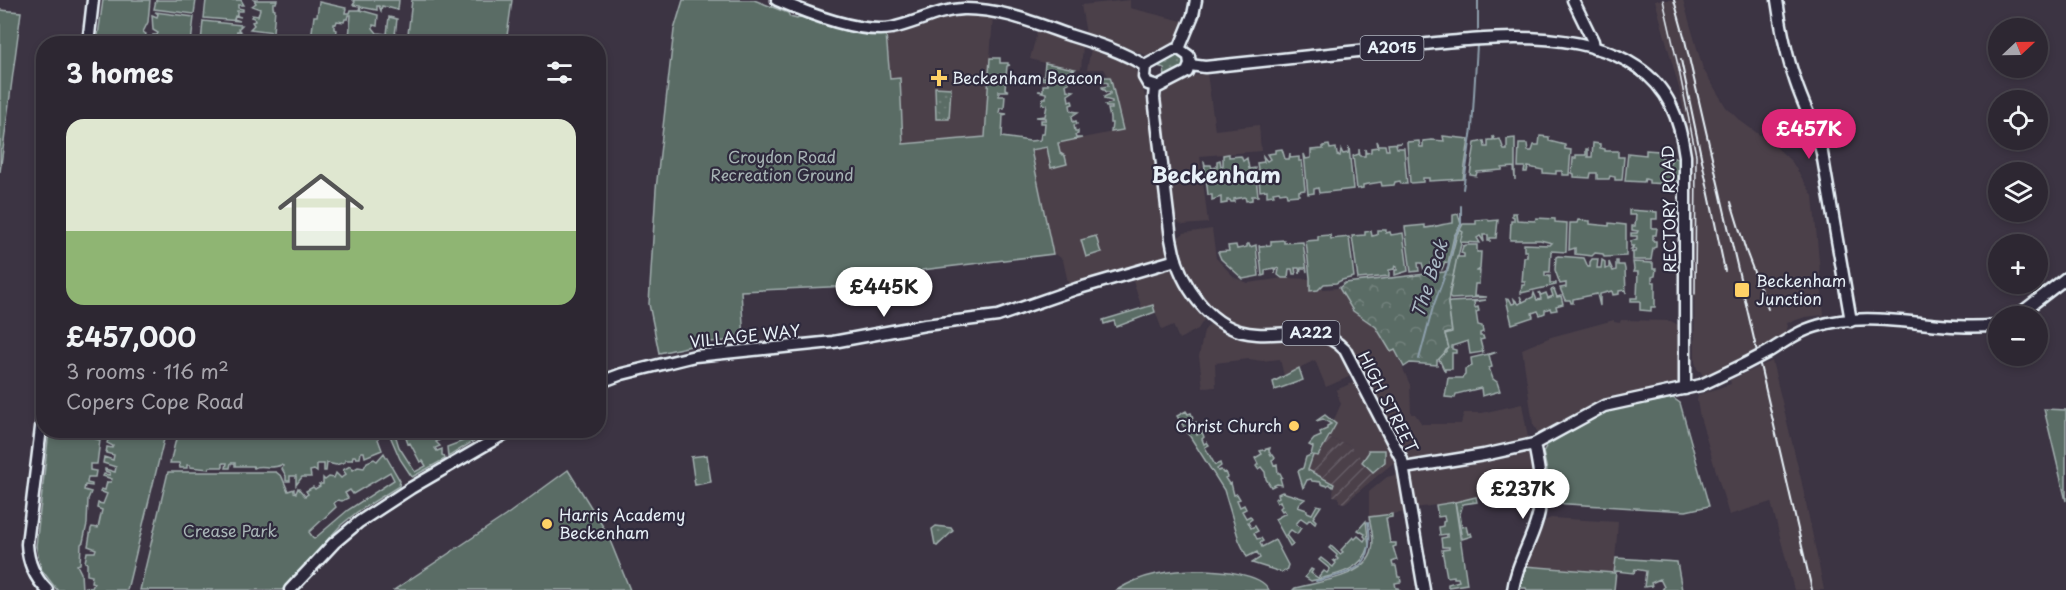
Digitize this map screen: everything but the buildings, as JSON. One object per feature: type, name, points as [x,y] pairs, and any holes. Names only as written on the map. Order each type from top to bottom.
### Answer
[{"type":"main road","points":[[89,36],[93,0]]},
{"type":"main road","points":[[777,0],[846,23],[876,29],[894,27],[947,12],[966,9],[989,11],[1034,23],[1108,48],[1127,55],[1145,66]]},
{"type":"main road","points":[[1179,49],[1196,0]]},
{"type":"main road","points":[[1573,0],[1593,41],[1594,48]]},
{"type":"main road","points":[[1778,0],[1785,50],[1797,86],[1816,128],[1822,153],[1851,321]]},
{"type":"main road","name":"RECTORY ROAD","points":[[1190,65],[1205,67],[1339,52],[1510,38],[1550,40],[1594,48],[1632,63],[1656,82],[1672,105],[1686,162],[1686,389]]},
{"type":"main road","points":[[1179,49],[1189,56],[1190,65],[1184,74],[1162,86],[1155,87],[1148,84],[1144,77],[1145,66],[1174,50],[1179,49]]},
{"type":"main road","name":"HIGH STREET","points":[[1155,87],[1154,99],[1168,218],[1176,260],[1198,302],[1228,327],[1242,332],[1318,334],[1338,343],[1356,368],[1400,453],[1404,468],[1534,444],[1608,404],[1701,385],[1768,352],[1800,332],[1817,326],[1851,321],[1988,326]]},
{"type":"main road","name":"VILLAGE WAY","points":[[606,380],[695,356],[833,342],[925,325],[998,316],[1076,289],[1176,260]]},
{"type":"main road","points":[[2030,306],[2066,278]]},
{"type":"main road","points":[[40,438],[27,544],[31,567],[45,588]]},
{"type":"main road","points":[[290,590],[334,543],[358,522],[497,438]]},
{"type":"main road","points":[[1513,590],[1517,569],[1536,525],[1540,508],[1540,483],[1534,444]]},
{"type":"main road","name":"A222","points":[[1404,468],[1424,590]]},
{"type":"shaded area","points":[[1130,0],[1130,8],[1186,22],[1178,37],[1162,53],[1149,56],[1086,34],[1081,5]]},
{"type":"shaded area","points":[[1655,0],[1683,0],[1703,69],[1726,107],[1792,162],[1813,196],[1824,315],[1805,317],[1787,323],[1788,333],[1771,345],[1744,360],[1703,376],[1695,362],[1692,152],[1679,88]]},
{"type":"shaded area","name":"Beckenham Beacon","points":[[958,12],[993,15],[985,137],[903,144],[900,79],[890,79],[886,34]]},
{"type":"shaded area","points":[[1038,29],[1083,45],[1081,69],[1058,67],[1030,59]]},
{"type":"shaded area","points":[[1094,48],[1125,61],[1134,68],[1139,76],[1154,126],[1169,254],[1165,259],[1069,287],[1063,260],[1053,254],[1031,150],[1047,147],[1051,167],[1067,164],[1057,143],[1123,130],[1111,80],[1104,69],[1087,69],[1091,49]]},
{"type":"shaded area","points":[[1207,73],[1215,130],[1259,125],[1261,151],[1200,156],[1208,223],[1183,225],[1172,217],[1161,98],[1164,90],[1186,77]]},
{"type":"shaded area","points":[[1212,229],[1216,258],[1235,278],[1248,283],[1284,278],[1310,279],[1310,290],[1339,288],[1353,311],[1376,327],[1391,352],[1395,350],[1410,385],[1411,414],[1415,414],[1422,424],[1461,424],[1464,413],[1482,413],[1522,404],[1528,438],[1476,452],[1419,461],[1409,460],[1355,359],[1342,343],[1237,327],[1212,311],[1196,293],[1182,266],[1176,239],[1184,233]]},
{"type":"shaded area","points":[[1165,269],[1174,271],[1206,316],[1198,329],[1179,339],[1173,325],[1162,330],[1153,305],[1142,308],[1132,278]]},
{"type":"shaded area","points":[[1614,320],[1620,323],[1621,320],[1671,321],[1678,325],[1680,330],[1680,380],[1678,383],[1604,400],[1546,433],[1538,433],[1533,424],[1522,349],[1551,337]]},
{"type":"shaded area","points":[[1212,321],[1319,338],[1336,347],[1346,359],[1353,375],[1326,387],[1315,360],[1284,376],[1280,359],[1262,361],[1249,359],[1215,363],[1216,387],[1203,388],[1199,356],[1204,331]]},
{"type":"shaded area","points":[[1772,361],[1801,479],[1824,590],[1794,590],[1771,502],[1729,515],[1700,417],[1698,395],[1731,384],[1730,380]]},
{"type":"shaded area","points":[[1357,381],[1397,460],[1377,476],[1373,472],[1380,467],[1369,452],[1362,462],[1349,445],[1328,438],[1336,424],[1333,422],[1341,404],[1336,390]]},
{"type":"shaded area","points":[[1328,438],[1349,445],[1377,476],[1345,503],[1339,502],[1339,497],[1333,496],[1334,484],[1308,471],[1313,455],[1318,456]]},
{"type":"shaded area","points":[[1530,452],[1536,484],[1536,504],[1500,510],[1498,494],[1415,508],[1410,475],[1412,471]]},
{"type":"shaded area","points":[[1399,474],[1408,512],[1369,517],[1369,492],[1387,477]]},
{"type":"shaded area","points":[[1551,518],[1618,522],[1614,573],[1525,566],[1546,520]]},
{"type":"green space","points":[[103,0],[150,0],[148,22],[143,32],[145,36],[98,36]]},
{"type":"green space","points":[[156,0],[196,0],[194,14],[154,9]]},
{"type":"green space","points":[[206,0],[241,0],[244,5],[238,5],[238,8],[243,11],[237,11],[237,16],[241,17],[235,16],[234,19],[240,21],[204,18]]},
{"type":"green space","points":[[254,0],[277,0],[273,3],[275,9],[273,32],[250,29],[254,25],[252,22],[255,21],[252,15],[258,16],[260,9],[252,6],[256,3]]},
{"type":"green space","points":[[353,0],[399,0],[398,10],[382,6],[381,11],[377,6],[377,10],[361,7],[360,10],[378,15],[377,26],[373,25],[377,33],[387,34],[389,17],[397,19],[395,36],[349,36],[351,15],[349,15],[344,22],[337,21],[334,24],[334,29],[337,30],[336,36],[311,36],[314,16],[317,16],[319,2],[346,8],[345,13],[350,13],[351,10],[359,10],[360,6],[353,5],[355,2]]},
{"type":"green space","points":[[412,0],[512,0],[507,36],[408,36]]},
{"type":"green space","name":"Croydon Road Recreation Ground","points":[[683,0],[754,0],[788,13],[790,17],[797,19],[802,16],[862,33],[886,34],[890,79],[900,78],[903,144],[985,137],[990,58],[1000,58],[1000,63],[1010,65],[1007,66],[1005,89],[1009,91],[999,91],[999,96],[1005,96],[1004,108],[1000,108],[999,113],[1007,114],[1003,115],[1002,137],[1040,140],[1041,134],[1044,134],[1045,123],[1041,123],[1041,120],[1046,120],[1046,118],[1036,117],[1045,116],[1047,105],[1042,104],[1046,93],[1038,91],[1043,91],[1043,85],[1048,85],[1048,80],[1038,79],[1046,77],[1045,63],[1075,69],[1064,74],[1065,80],[1069,79],[1069,83],[1066,84],[1067,90],[1074,91],[1068,95],[1069,101],[1072,100],[1073,104],[1070,105],[1071,111],[1078,112],[1072,116],[1073,122],[1076,121],[1077,124],[1074,125],[1078,134],[1075,135],[1076,138],[1082,138],[1058,143],[1060,153],[1065,156],[1067,164],[1051,168],[1047,147],[1031,150],[1053,254],[922,270],[919,283],[741,291],[744,340],[709,342],[659,353],[649,304],[656,189],[674,30]]},
{"type":"green space","points":[[0,10],[21,12],[0,172]]},
{"type":"green space","points":[[155,12],[194,17],[192,36],[153,36],[158,33],[153,30],[152,15],[157,17],[158,14]]},
{"type":"green space","points":[[203,21],[242,25],[238,29],[241,32],[237,31],[236,36],[202,36]]},
{"type":"green space","points":[[1176,55],[1181,56],[1184,60],[1183,68],[1165,78],[1164,68],[1158,66]]},
{"type":"green space","points":[[1100,77],[1110,77],[1123,130],[1111,132],[1112,123],[1110,123],[1108,109],[1112,107],[1105,105],[1112,101],[1104,99],[1110,92],[1103,90],[1102,87],[1108,86],[1108,83],[1101,81]]},
{"type":"green space","points":[[935,87],[951,88],[949,119],[936,119]]},
{"type":"green space","points":[[1443,136],[1469,139],[1463,179],[1429,181],[1429,178],[1423,178],[1423,182],[1410,183],[1407,142],[1419,141],[1420,147],[1423,147],[1423,141],[1444,141]]},
{"type":"green space","points":[[1493,136],[1495,140],[1500,139],[1504,150],[1507,150],[1507,139],[1515,138],[1515,180],[1514,167],[1477,172],[1476,176],[1470,175],[1475,143],[1484,141],[1485,147],[1488,147],[1488,140],[1493,140]]},
{"type":"green space","points":[[1540,136],[1549,137],[1549,141],[1565,145],[1565,149],[1571,150],[1569,175],[1562,175],[1562,171],[1556,171],[1556,174],[1543,173],[1543,170],[1528,167],[1527,172],[1524,172],[1525,167],[1518,167],[1519,144],[1527,144],[1528,151],[1532,151],[1534,145],[1539,145]]},
{"type":"green space","points":[[1377,141],[1379,145],[1385,145],[1386,150],[1389,150],[1388,144],[1401,143],[1396,144],[1397,148],[1404,148],[1407,184],[1401,184],[1400,181],[1395,182],[1394,185],[1382,186],[1381,182],[1363,185],[1363,188],[1357,189],[1353,156],[1359,154],[1359,149],[1360,156],[1365,156],[1365,149],[1366,153],[1371,152],[1371,148],[1378,147]]},
{"type":"green space","points":[[1593,143],[1600,144],[1600,148],[1605,151],[1618,151],[1618,157],[1624,157],[1622,180],[1615,180],[1615,177],[1610,176],[1609,179],[1597,179],[1597,173],[1591,173],[1590,178],[1574,177],[1573,158],[1576,158],[1576,155],[1586,155],[1586,149],[1588,149],[1588,157],[1592,157]]},
{"type":"green space","points":[[1329,145],[1330,149],[1336,148],[1337,155],[1340,156],[1341,150],[1343,154],[1348,153],[1349,147],[1353,189],[1319,193],[1318,188],[1314,189],[1314,193],[1308,194],[1304,154],[1306,159],[1311,158],[1311,150],[1323,149],[1323,146]]},
{"type":"green space","points":[[1282,149],[1285,159],[1289,159],[1290,153],[1290,158],[1299,157],[1299,161],[1302,161],[1305,190],[1299,191],[1299,195],[1287,196],[1286,192],[1280,193],[1279,191],[1267,196],[1267,190],[1260,191],[1259,179],[1262,175],[1259,175],[1257,163],[1264,162],[1263,156],[1267,161],[1270,159],[1267,154]]},
{"type":"green space","points":[[1646,150],[1659,151],[1659,156],[1665,158],[1665,164],[1670,164],[1672,158],[1679,158],[1679,185],[1678,181],[1670,180],[1669,184],[1649,183],[1649,180],[1645,179],[1644,182],[1625,181],[1628,153],[1646,155]]},
{"type":"green space","points":[[1229,154],[1229,157],[1241,156],[1243,161],[1247,158],[1249,169],[1255,168],[1258,196],[1252,196],[1252,200],[1246,201],[1245,197],[1234,199],[1234,202],[1227,200],[1227,203],[1221,204],[1221,197],[1212,200],[1212,195],[1208,195],[1204,161],[1205,165],[1211,165],[1212,168],[1217,167],[1217,161],[1220,160],[1223,166],[1223,155]]},
{"type":"green space","points":[[1629,210],[1657,212],[1657,219],[1652,219],[1652,228],[1657,228],[1656,235],[1653,235],[1656,247],[1653,248],[1651,260],[1633,260],[1631,252],[1635,252],[1636,249],[1631,249],[1634,246],[1631,246],[1631,241],[1637,239],[1637,236],[1631,236],[1631,233],[1638,231],[1632,230],[1632,226],[1635,226],[1636,215],[1629,215]]},
{"type":"green space","points":[[1512,213],[1516,213],[1517,220],[1555,219],[1555,222],[1567,223],[1566,252],[1551,251],[1550,272],[1545,272],[1545,276],[1550,276],[1550,283],[1556,283],[1556,285],[1521,293],[1522,285],[1525,285],[1525,282],[1522,282],[1524,257],[1527,257],[1524,244],[1550,245],[1552,243],[1540,240],[1510,240],[1511,221],[1514,221]]},
{"type":"green space","points":[[1458,214],[1461,224],[1454,236],[1448,263],[1445,262],[1442,269],[1441,262],[1431,263],[1432,269],[1424,270],[1422,263],[1418,263],[1419,271],[1411,272],[1405,227],[1425,225],[1425,228],[1453,223],[1453,215]]},
{"type":"green space","points":[[1488,219],[1489,221],[1498,220],[1496,238],[1490,238],[1488,241],[1488,235],[1483,235],[1484,242],[1480,236],[1477,238],[1480,243],[1460,242],[1463,232],[1460,230],[1463,224],[1476,224],[1476,220]]},
{"type":"green space","points":[[1578,220],[1609,226],[1609,223],[1626,225],[1626,256],[1604,257],[1603,254],[1595,253],[1592,256],[1575,254],[1575,248],[1569,250],[1570,223],[1577,223]]},
{"type":"green space","points":[[1377,230],[1386,230],[1386,233],[1390,232],[1391,235],[1403,233],[1408,271],[1395,275],[1397,266],[1395,265],[1394,269],[1389,270],[1389,276],[1358,279],[1352,236],[1365,235],[1365,232],[1371,231],[1372,236],[1377,235]]},
{"type":"green space","points":[[1460,230],[1464,232],[1448,303],[1452,332],[1445,334],[1449,348],[1442,359],[1437,360],[1437,365],[1410,363],[1404,367],[1395,350],[1391,352],[1376,327],[1353,311],[1339,288],[1345,283],[1444,272],[1448,270]]},
{"type":"green space","points":[[1330,235],[1331,239],[1349,237],[1354,277],[1324,284],[1318,290],[1310,291],[1306,241],[1318,240],[1318,236]]},
{"type":"green space","points":[[1096,236],[1102,252],[1086,257],[1081,240]]},
{"type":"green space","points":[[1284,240],[1284,243],[1303,242],[1307,272],[1306,268],[1301,268],[1300,274],[1299,268],[1295,268],[1296,274],[1293,274],[1292,269],[1289,269],[1288,278],[1282,278],[1278,275],[1279,269],[1276,268],[1275,274],[1274,268],[1265,270],[1265,275],[1262,276],[1259,246],[1271,245],[1271,241]]},
{"type":"green space","points":[[1247,244],[1250,247],[1256,245],[1259,276],[1243,279],[1221,259],[1218,252],[1229,251],[1228,246],[1236,245],[1237,249],[1247,247]]},
{"type":"green space","points":[[1477,245],[1477,252],[1481,252],[1480,269],[1477,271],[1480,271],[1479,284],[1475,284],[1474,296],[1487,297],[1451,299],[1449,297],[1457,257],[1464,257],[1461,253],[1463,246]]},
{"type":"green space","points":[[1558,256],[1584,258],[1588,267],[1592,259],[1598,259],[1597,268],[1601,268],[1602,260],[1605,262],[1605,269],[1609,268],[1609,262],[1613,271],[1616,270],[1616,261],[1618,261],[1618,265],[1624,265],[1625,269],[1626,293],[1625,290],[1613,295],[1612,291],[1600,294],[1600,306],[1597,294],[1573,299],[1573,303],[1565,300],[1560,288],[1566,287],[1566,283],[1560,284],[1555,270]]},
{"type":"green space","points":[[1633,262],[1653,263],[1653,269],[1656,269],[1655,276],[1652,277],[1652,282],[1655,282],[1655,307],[1651,307],[1651,311],[1640,310],[1640,301],[1631,301],[1631,298],[1637,298],[1638,272],[1633,272]]},
{"type":"green space","points":[[1554,289],[1557,297],[1561,296],[1563,304],[1556,306],[1557,310],[1551,311],[1550,308],[1540,315],[1538,311],[1532,313],[1533,317],[1512,324],[1506,299],[1512,304],[1515,303],[1514,299],[1519,304],[1522,302],[1520,296],[1523,302],[1533,297],[1534,293],[1537,300],[1541,299],[1539,292],[1541,295],[1546,293],[1548,298],[1553,296],[1551,290]]},
{"type":"green space","points":[[1486,300],[1474,302],[1475,308],[1478,307],[1479,311],[1476,312],[1478,325],[1482,326],[1483,332],[1480,336],[1484,339],[1480,340],[1483,352],[1470,354],[1468,341],[1452,346],[1456,353],[1452,353],[1452,369],[1445,369],[1445,372],[1439,359],[1449,348],[1445,334],[1452,332],[1448,303]]},
{"type":"green space","points":[[1153,305],[1155,312],[1116,327],[1114,321],[1104,324],[1103,320]]},
{"type":"green space","points":[[1497,352],[1489,355],[1492,367],[1489,368],[1500,391],[1482,396],[1481,388],[1456,394],[1455,398],[1445,397],[1448,378],[1462,378],[1465,375],[1465,369],[1472,366],[1471,358]]},
{"type":"green space","points":[[1299,368],[1303,380],[1275,390],[1273,382]]},
{"type":"green space","points":[[1673,398],[1680,403],[1709,506],[1686,511],[1551,503],[1551,489],[1543,452],[1547,445],[1603,413]]},
{"type":"green space","points":[[2044,409],[2066,410],[2066,501]]},
{"type":"green space","points":[[1186,411],[1188,414],[1191,413],[1193,424],[1196,422],[1199,427],[1196,429],[1197,435],[1202,432],[1204,444],[1207,442],[1209,445],[1205,447],[1215,465],[1220,463],[1221,466],[1217,469],[1225,472],[1227,477],[1225,478],[1229,484],[1231,483],[1234,495],[1237,494],[1240,499],[1237,500],[1240,507],[1244,505],[1246,509],[1242,511],[1246,518],[1250,516],[1252,519],[1248,522],[1251,528],[1255,526],[1258,531],[1254,533],[1257,539],[1261,538],[1263,541],[1260,543],[1262,547],[1275,540],[1288,565],[1286,571],[1281,572],[1252,563],[1260,558],[1257,552],[1247,557],[1239,540],[1224,490],[1177,416]]},
{"type":"green space","points":[[1325,415],[1336,424],[1318,456],[1313,455],[1308,470],[1334,484],[1333,487],[1329,484],[1327,486],[1311,479],[1307,480],[1303,488],[1298,471],[1303,468],[1306,457],[1311,455],[1313,447],[1309,445],[1321,436],[1320,432],[1331,424],[1323,419],[1316,421]]},
{"type":"green space","points":[[48,438],[95,438],[100,440],[97,464],[90,464],[90,470],[96,471],[95,477],[88,477],[87,483],[92,486],[85,485],[84,490],[91,492],[88,499],[87,524],[81,544],[80,564],[77,565],[81,573],[82,590],[57,590],[41,569],[36,546]]},
{"type":"green space","points":[[109,438],[164,438],[127,590],[85,590],[85,587],[92,588],[94,583],[91,582],[92,576],[87,575],[87,563],[85,562],[87,552],[95,552],[96,549],[88,546],[92,527],[98,528],[102,510],[97,508],[98,503],[103,504],[107,494],[100,491],[105,490],[107,482],[111,482],[112,479],[103,476],[104,474],[110,475],[105,469],[115,472],[116,467],[103,463],[104,457],[113,460],[114,455],[106,453],[107,447],[112,448],[113,446],[107,443]]},
{"type":"green space","points":[[176,438],[378,438],[382,450],[365,457],[364,452],[361,452],[360,458],[353,456],[352,460],[345,460],[336,465],[327,463],[326,471],[324,471],[324,464],[317,464],[317,472],[310,471],[311,477],[302,477],[296,485],[296,476],[290,476],[290,481],[286,481],[281,465],[254,468],[253,466],[235,466],[235,463],[231,463],[230,468],[226,468],[227,463],[223,463],[223,467],[210,467],[209,469],[190,467],[190,465],[187,465],[187,468],[180,468],[179,463],[170,463]]},
{"type":"green space","points":[[391,438],[396,438],[399,447],[415,472],[426,466],[423,461],[420,462],[406,438],[441,439],[436,442],[440,446],[435,448],[437,451],[442,449],[445,459],[412,477],[400,459]]},
{"type":"green space","points":[[462,438],[478,438],[448,457],[447,447],[463,441]]},
{"type":"green space","points":[[1270,448],[1271,455],[1275,458],[1272,460],[1274,465],[1277,464],[1278,473],[1282,477],[1280,478],[1282,485],[1277,484],[1271,487],[1265,472],[1261,467],[1258,469],[1256,466],[1258,464],[1255,458],[1262,454],[1260,451]]},
{"type":"green space","points":[[1368,450],[1385,450],[1385,462],[1373,472],[1362,462]]},
{"type":"green space","name":"Crease Park","points":[[384,453],[400,481],[399,486],[357,512],[341,525],[282,590],[140,590],[168,472],[276,472],[282,477],[288,491],[294,489],[296,493],[298,488],[305,496],[308,494],[306,491],[323,484],[323,478],[325,480],[329,477],[334,478],[336,473],[341,478],[346,474],[343,470],[350,466],[353,470],[358,467],[364,468],[367,462],[374,459],[377,461]],"holes":[[[390,472],[394,480],[348,510],[314,539],[309,532],[336,507],[334,503],[348,498],[345,493],[350,490],[353,494]]]},
{"type":"green space","points":[[707,455],[711,482],[695,485],[691,457]]},
{"type":"green space","name":"Harris Academy Beckenham","points":[[568,470],[607,533],[630,590],[394,590],[505,516]]},
{"type":"green space","points":[[1282,492],[1305,499],[1298,507],[1312,514],[1317,505],[1321,506],[1313,518],[1315,523],[1310,519],[1307,522],[1301,518],[1296,524],[1301,528],[1297,534],[1291,530],[1286,535],[1293,544],[1290,546],[1275,519],[1286,513],[1280,508],[1282,506],[1280,501],[1277,503],[1275,499]]},
{"type":"green space","points":[[1476,497],[1477,502],[1463,504],[1460,514],[1462,527],[1466,526],[1468,534],[1471,533],[1472,536],[1462,539],[1455,502]]},
{"type":"green space","points":[[1455,502],[1467,584],[1448,587],[1448,584],[1459,581],[1454,576],[1447,577],[1442,550],[1449,549],[1449,547],[1442,547],[1441,538],[1447,537],[1447,534],[1440,535],[1439,527],[1443,526],[1445,521],[1444,516],[1438,517],[1436,505]]},
{"type":"green space","points":[[1392,514],[1392,517],[1386,518],[1390,543],[1396,543],[1393,547],[1397,560],[1392,562],[1400,577],[1401,582],[1395,583],[1396,588],[1400,590],[1293,590],[1340,577],[1361,566],[1368,559],[1373,546],[1369,517]]},
{"type":"green space","points":[[1366,521],[1369,546],[1360,562],[1346,571],[1328,577],[1311,581],[1305,577],[1311,569],[1313,570],[1311,573],[1318,578],[1324,571],[1327,573],[1330,569],[1319,560],[1321,558],[1333,567],[1336,563],[1333,560],[1338,559],[1329,548],[1331,546],[1340,554],[1353,537],[1355,539],[1358,536],[1364,541],[1365,534],[1358,530]]},
{"type":"green space","points":[[936,526],[951,528],[953,531],[937,546],[932,529]]},
{"type":"green space","points":[[1616,558],[1677,562],[1682,590],[1662,590],[1664,587],[1660,579],[1651,583],[1652,586],[1644,587],[1646,571],[1635,569],[1634,573],[1616,571],[1614,590],[1527,590],[1519,588],[1525,566],[1614,573]]},
{"type":"green space","points":[[1200,570],[1248,576],[1264,584],[1269,590],[1117,590],[1136,580],[1157,574]]},
{"type":"waterway","name":"The Beck","points":[[1478,0],[1478,29]]},
{"type":"waterway","name":"The Beck","points":[[1463,189],[1472,129],[1477,45]]},
{"type":"waterway","name":"The Beck","points":[[1419,359],[1433,307],[1448,267],[1455,236],[1461,225],[1461,206]]},
{"type":"waterway","name":"The Beck","points":[[1316,581],[1342,574],[1360,565],[1369,550],[1368,522]]},
{"type":"tram line","points":[[1663,0],[1696,155],[1695,294]]},
{"type":"railway","points":[[1674,0],[1812,590]]},
{"type":"railway","points":[[1681,60],[1725,271]]},
{"type":"railway","points":[[1731,202],[1746,251],[1768,309]]},
{"type":"place","name":"Beckenham Beacon","points":[[939,78]]},
{"type":"place","name":"Beckenham Junction","points":[[1742,290]]},
{"type":"place","name":"Christ Church","points":[[1294,426]]},
{"type":"place","name":"Harris Academy Beckenham","points":[[547,524]]},
{"type":"district","name":"Beckenham","points":[[1216,175]]}]
